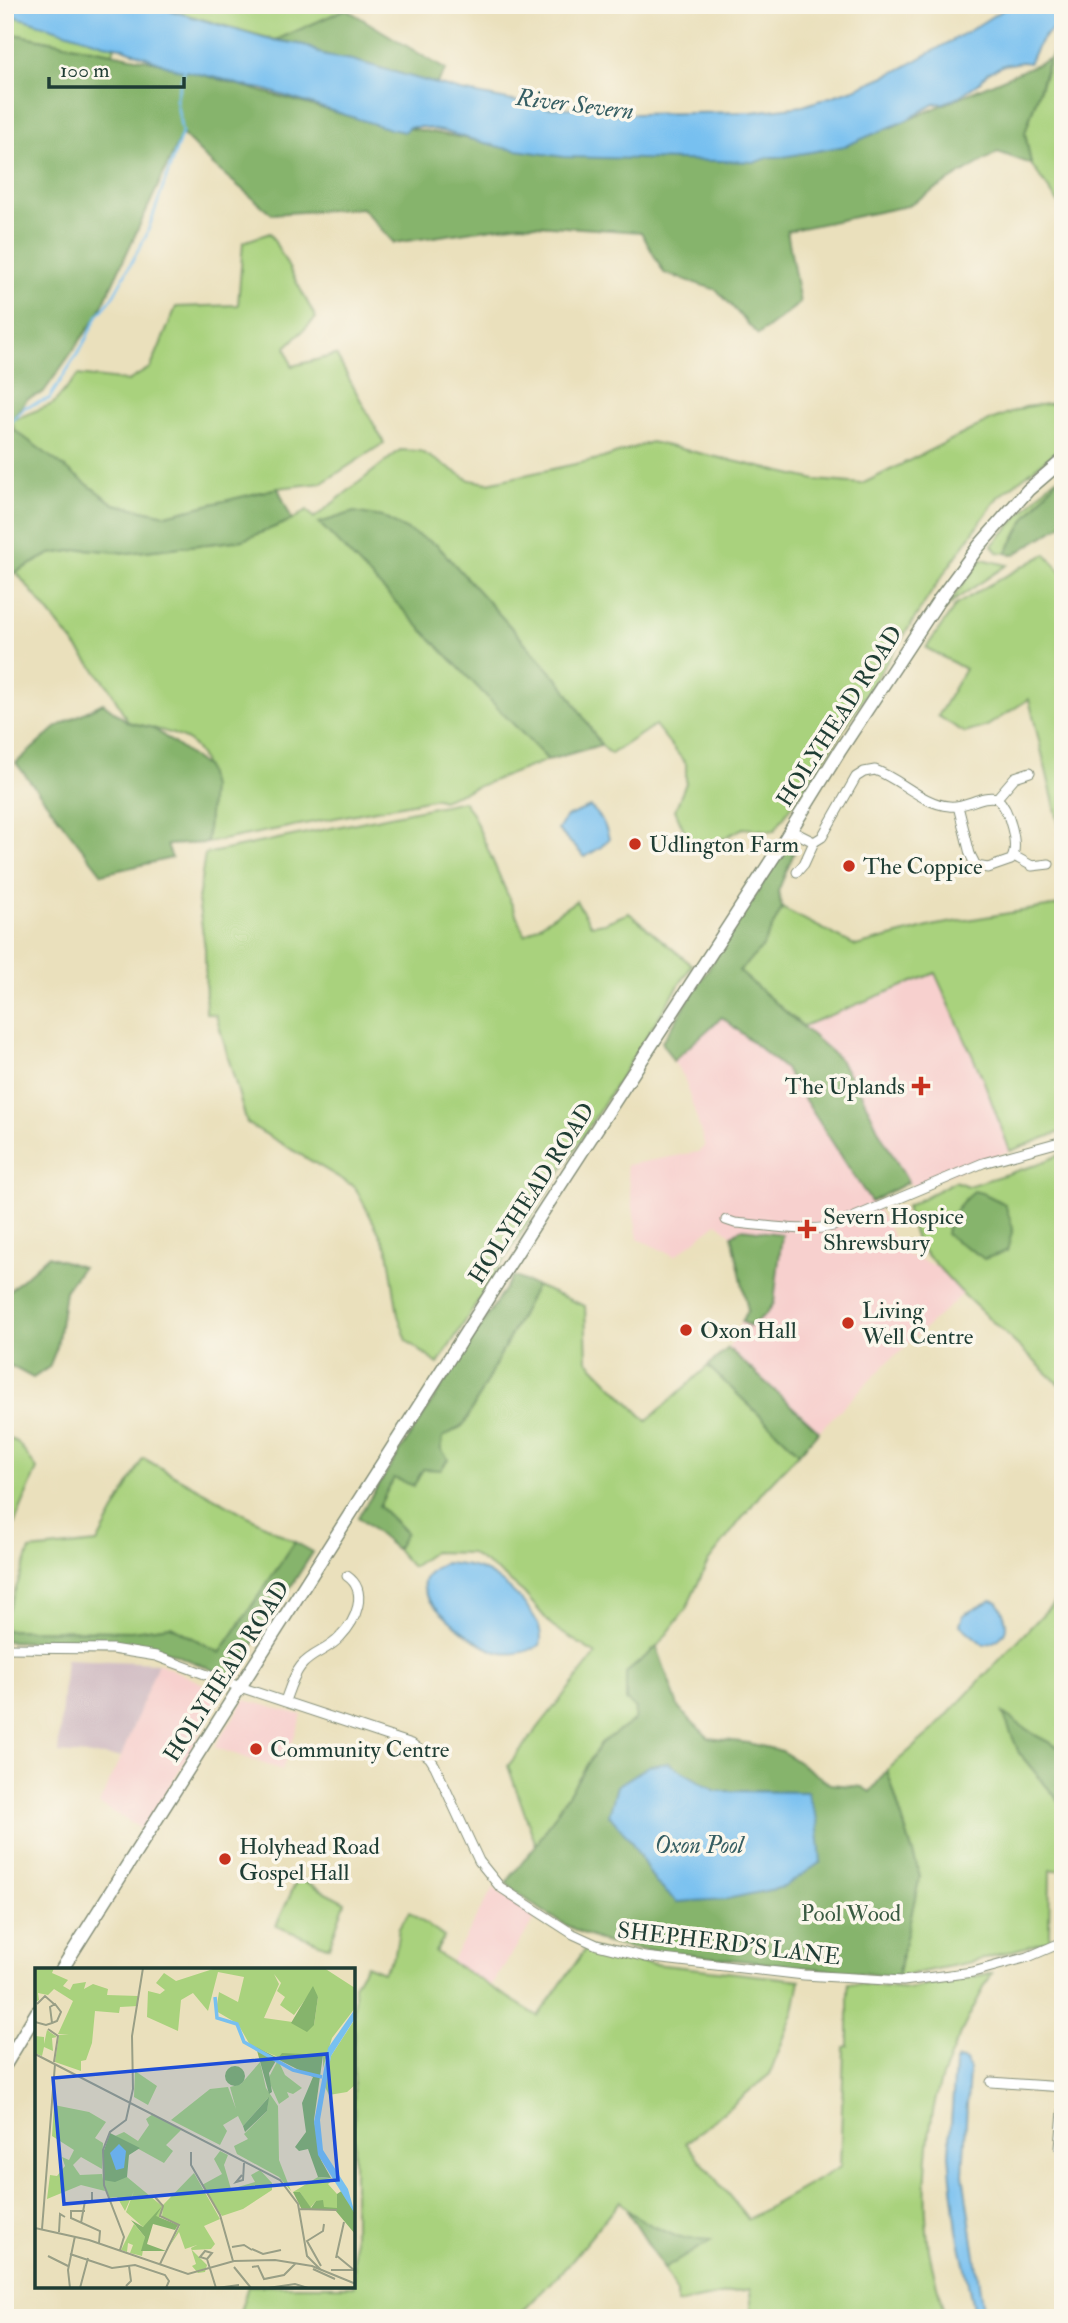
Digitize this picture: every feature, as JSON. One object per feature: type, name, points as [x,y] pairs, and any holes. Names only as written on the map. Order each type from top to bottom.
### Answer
[{"type":"main road","name":"HOLYHEAD ROAD","points":[[63,1968],[613,1102],[839,752],[979,546],[1028,490],[1063,460]]},
{"type":"main road","points":[[5,2065],[35,2015]]},
{"type":"street","points":[[797,872],[804,864],[814,842],[822,836],[853,781],[860,774],[870,771],[882,773],[944,806],[958,806],[989,797],[997,798],[1004,807],[1016,848],[1011,860],[988,868],[976,866],[970,854],[958,806]]},
{"type":"street","points":[[997,798],[1015,777],[1030,772]]},
{"type":"street","points":[[790,830],[814,842]]},
{"type":"street","points":[[1014,856],[1032,866],[1049,864]]},
{"type":"street","points":[[726,1220],[815,1230],[833,1226],[983,1163],[1063,1141]]},
{"type":"street","points":[[285,1701],[301,1665],[340,1638],[345,1631],[359,1602],[351,1579],[361,1571]]},
{"type":"street","name":"SHEPHERD'S LANE","points":[[5,1648],[112,1649],[156,1656],[406,1742],[421,1750],[435,1766],[479,1861],[500,1887],[573,1934],[597,1945],[658,1958],[807,1975],[903,1982],[973,1972],[1028,1957],[1063,1942]]},
{"type":"street","points":[[991,2082],[1063,2087]]},
{"type":"street","points":[[1061,2148],[1063,2111]]},
{"type":"shaded area","name":"The Uplands","points":[[935,972],[983,1079],[1010,1151],[914,1188],[908,1182],[838,1058],[803,1026]]},
{"type":"shaded area","name":"Severn Hospice Shrewsbury","points":[[722,1017],[785,1069],[882,1216],[901,1252],[938,1267],[963,1294],[890,1360],[819,1431],[728,1348],[748,1310],[732,1235],[717,1223],[675,1256],[638,1239],[626,1165],[698,1152],[705,1146],[684,1077],[673,1061]]},
{"type":"shaded area","points":[[66,1659],[158,1663],[121,1757],[58,1753]]},
{"type":"shaded area","points":[[158,1663],[221,1692],[189,1755],[143,1830],[99,1804],[121,1757]]},
{"type":"shaded area","points":[[245,1700],[302,1715],[282,1770],[214,1747]]},
{"type":"shaded area","points":[[493,1888],[537,1916],[491,1986],[451,1962]]},
{"type":"green space","points":[[152,5],[346,5],[346,9],[276,40]]},
{"type":"green space","points":[[346,9],[446,70],[436,84],[352,60],[326,56],[304,45],[276,40]]},
{"type":"green space","points":[[5,12],[115,46],[113,53],[9,33],[9,75],[5,107]]},
{"type":"green space","points":[[1060,31],[1063,35],[1063,209],[1031,164],[1025,133]]},
{"type":"green space","points":[[8,33],[157,62],[359,119],[544,153],[887,129],[1049,59],[1025,133],[1031,164],[998,152],[907,206],[787,231],[800,303],[758,335],[717,290],[664,273],[641,232],[520,224],[394,243],[362,208],[272,214],[213,165],[182,134],[98,315],[43,393],[27,399],[12,420],[5,413],[5,108],[9,75]]},
{"type":"green space","points":[[270,233],[316,318],[286,347],[292,366],[336,355],[384,443],[322,483],[278,488],[166,515],[114,504],[15,431],[12,420],[53,404],[78,375],[128,381],[151,367],[176,307],[238,305],[243,242]]},
{"type":"green space","points":[[1063,402],[1063,446],[998,497],[938,582],[833,746],[774,831],[743,828],[705,848],[697,849],[689,842],[675,810],[686,783],[686,764],[655,725],[611,754],[601,745],[563,685],[437,545],[320,523],[548,760],[442,800],[437,798],[207,843],[210,791],[205,765],[199,754],[191,743],[179,736],[128,722],[109,687],[16,572],[50,554],[85,549],[128,553],[243,540],[292,520],[307,510],[314,518],[400,450],[420,451],[470,480],[488,483],[603,458],[651,442],[816,480],[862,484],[991,420],[1025,407]]},
{"type":"green space","points":[[5,423],[114,504],[166,515],[278,488],[292,520],[243,540],[128,553],[85,549],[50,554],[5,578]]},
{"type":"green space","points":[[1063,475],[1063,524],[1014,555],[1006,553],[1026,518]]},
{"type":"green space","points":[[1057,479],[1026,518],[1006,553],[997,552],[992,545],[1052,481]]},
{"type":"green space","points":[[354,512],[382,517],[437,545],[563,685],[601,745],[548,760],[319,523]]},
{"type":"green space","points":[[1046,554],[1063,574],[1063,841],[1029,699],[987,726],[965,733],[938,716],[965,669],[926,648],[956,605]]},
{"type":"green space","points":[[982,559],[1007,565],[955,600],[941,614]]},
{"type":"green space","points":[[103,703],[128,722],[153,728],[206,767],[211,787],[207,843],[167,845],[172,858],[102,874],[16,763],[58,726]]},
{"type":"green space","points":[[463,801],[472,813],[525,935],[576,901],[591,925],[629,913],[692,965],[438,1364],[407,1341],[398,1315],[388,1250],[355,1187],[247,1123],[216,1015],[206,1013],[205,948],[198,900],[205,854]]},
{"type":"green space","points":[[787,850],[794,853],[778,891],[782,908],[762,948],[739,971],[838,1058],[861,1093],[908,1182],[871,1202],[785,1069],[722,1017],[673,1061],[662,1042],[772,869]]},
{"type":"green space","points":[[1059,905],[1063,909],[1063,1131],[1010,1151],[983,1079],[935,973],[803,1026],[738,971],[758,950],[782,908],[856,946],[936,925]]},
{"type":"green space","points":[[1063,1153],[1063,1388],[963,1294],[917,1244],[906,1207],[955,1181],[968,1186],[1039,1164]]},
{"type":"green space","points":[[974,1191],[1005,1204],[1013,1228],[1007,1251],[984,1259],[946,1234],[956,1210]]},
{"type":"green space","points":[[741,1229],[782,1234],[774,1303],[766,1314],[750,1326],[742,1322],[748,1310],[732,1235]]},
{"type":"green space","points":[[48,1256],[82,1267],[65,1291],[57,1347],[49,1367],[33,1378],[7,1364],[5,1299],[9,1291]]},
{"type":"green space","points":[[513,1276],[536,1286],[464,1425],[443,1437],[441,1449],[448,1459],[441,1470],[423,1469],[414,1486],[394,1478],[379,1506],[406,1533],[396,1549],[358,1517]]},
{"type":"green space","points":[[536,1286],[585,1306],[587,1360],[647,1421],[708,1366],[799,1453],[764,1490],[708,1562],[686,1609],[657,1647],[626,1673],[636,1708],[635,1720],[601,1743],[536,1845],[508,1766],[596,1654],[553,1627],[524,1593],[470,1553],[433,1552],[412,1567],[396,1549],[406,1532],[379,1506],[394,1477],[426,1465],[437,1454],[443,1437],[464,1425]]},
{"type":"green space","points":[[728,1348],[819,1431],[799,1453],[708,1366]]},
{"type":"green space","points":[[5,1436],[18,1443],[37,1469],[5,1547]]},
{"type":"green space","points":[[143,1458],[295,1542],[220,1653],[171,1626],[132,1631],[5,1630],[5,1618],[30,1550],[97,1543]]},
{"type":"green space","points":[[295,1542],[313,1552],[235,1673],[228,1676],[164,1650],[130,1645],[5,1641],[5,1630],[131,1631],[171,1626],[220,1653]]},
{"type":"green space","points":[[1063,1593],[1063,1750],[1004,1714],[1019,1753],[1063,1806],[1063,1870],[1050,1870],[1051,1940],[971,1962],[897,1977],[920,1876],[887,1770],[933,1730]]},
{"type":"green space","name":"Pool Wood","points":[[657,1647],[679,1709],[709,1738],[782,1751],[830,1784],[862,1787],[870,1792],[887,1770],[920,1876],[897,1977],[615,1945],[562,1923],[506,1883],[536,1845],[601,1743],[635,1720],[636,1708],[626,1701],[626,1673]],"holes":[[[668,1763],[716,1791],[807,1792],[655,1882],[631,1841]]]},
{"type":"green space","points":[[1003,1713],[1063,1750],[1063,1806],[1019,1753]]},
{"type":"green space","points":[[298,1878],[345,1902],[329,1947],[276,1926]]},
{"type":"green space","points":[[409,1912],[444,1937],[435,1952],[538,2016],[587,1947],[645,1963],[800,1980],[794,2011],[770,2074],[686,2143],[748,2219],[840,2167],[844,2047],[848,2046],[848,1983],[909,1989],[992,1973],[945,2069],[929,2135],[927,2229],[929,2250],[945,2318],[752,2318],[750,2289],[677,2304],[677,2293],[664,2269],[711,2240],[686,2239],[666,2233],[639,2219],[620,2201],[567,2266],[516,2318],[238,2318],[247,2288],[355,2288],[355,1983],[366,1965],[383,1972],[395,1954],[399,1928]]},
{"type":"green space","points":[[627,2211],[680,2238],[712,2240],[664,2269]]},
{"type":"water","points":[[5,5],[152,5],[267,39],[304,45],[326,56],[352,60],[461,91],[550,108],[591,105],[617,114],[633,114],[752,112],[803,106],[857,88],[899,70],[1010,5],[1063,5],[1060,25],[1044,37],[1029,63],[1004,65],[987,73],[980,82],[958,97],[934,104],[907,120],[845,146],[770,157],[756,162],[564,157],[503,148],[423,127],[409,127],[404,132],[263,89],[176,69],[121,47],[17,17],[5,12]]},
{"type":"water","points":[[590,807],[602,821],[609,839],[585,857],[558,830],[566,817]]},
{"type":"water","points":[[446,1563],[489,1573],[511,1589],[537,1623],[541,1634],[540,1645],[519,1653],[498,1652],[479,1643],[444,1616],[428,1597],[424,1584],[430,1572]]},
{"type":"water","points":[[991,1600],[998,1602],[1005,1617],[1006,1629],[999,1638],[984,1645],[960,1625],[963,1615]]},
{"type":"water","name":"Oxon Pool","points":[[668,1763],[716,1791],[807,1792],[817,1819],[821,1862],[784,1887],[727,1899],[677,1902],[655,1882],[631,1841],[609,1815],[617,1786],[649,1766]]},
{"type":"water","points":[[958,2059],[966,2061],[969,2070],[963,2174],[982,2304],[992,2318],[976,2318],[974,2313],[957,2230],[949,2154],[955,2064]]},
{"type":"waterway","points":[[5,427],[25,407],[49,399],[83,345],[98,315],[111,300],[146,236],[182,133],[176,99],[185,68]]},
{"type":"place","name":"Udlington Farm","points":[[635,844]]},
{"type":"place","name":"The Coppice","points":[[849,866]]},
{"type":"place","name":"The Uplands","points":[[921,1086]]},
{"type":"place","name":"Severn Hospice Shrewsbury","points":[[807,1229]]},
{"type":"place","name":"Living Well Centre","points":[[848,1323]]},
{"type":"place","name":"Oxon Hall","points":[[686,1330]]},
{"type":"place","name":"Community Centre","points":[[256,1749]]},
{"type":"place","name":"Holyhead Road Gospel Hall","points":[[225,1859]]},
{"type":"water label","name":"River Severn","points":[[575,104]]}]
